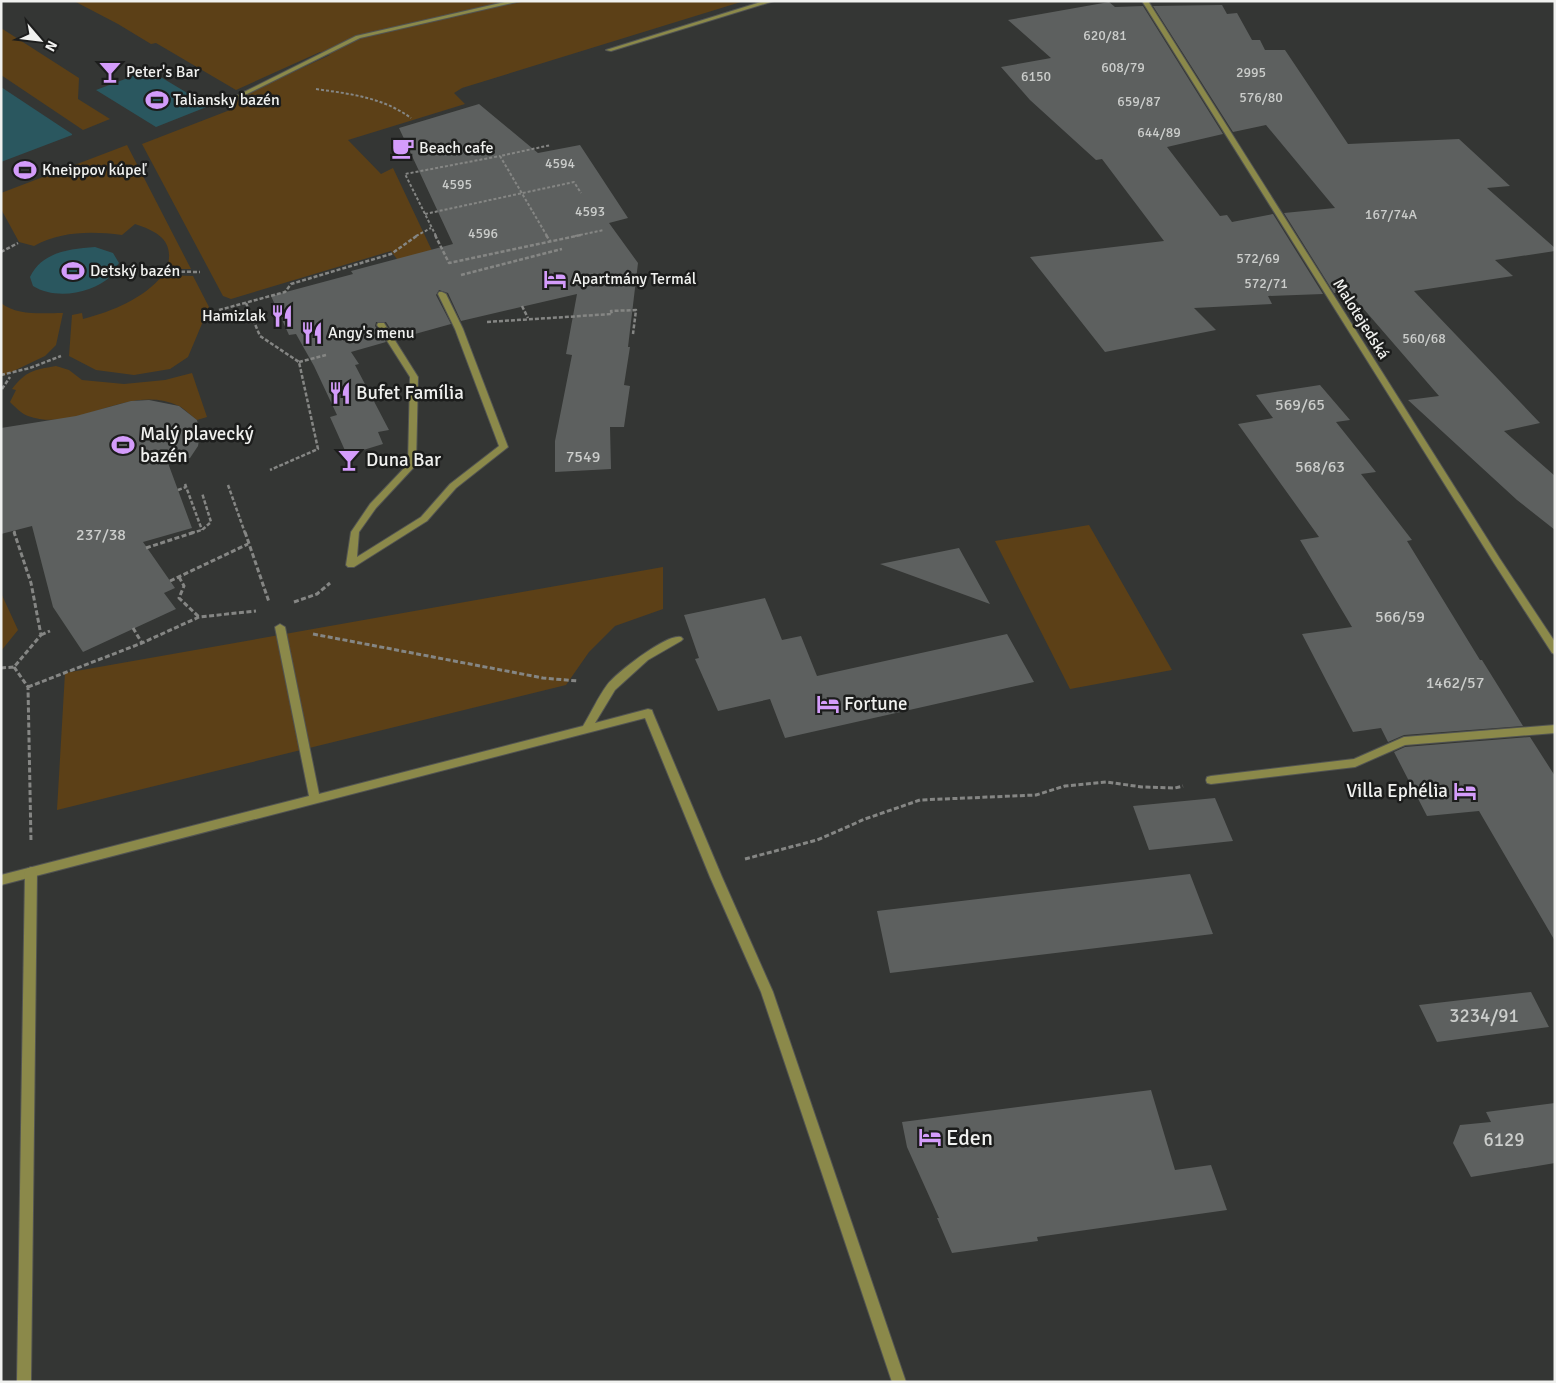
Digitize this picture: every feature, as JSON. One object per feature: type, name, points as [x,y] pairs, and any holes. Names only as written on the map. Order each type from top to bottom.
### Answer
[{"type":"street","points":[[233,99],[358,37],[518,1]]},
{"type":"street","points":[[609,50],[771,1]]},
{"type":"street","name":"Malotejedská","points":[[1145,1],[1497,561],[1555,650]]},
{"type":"street","points":[[351,565],[424,519],[454,486],[504,447],[459,329],[442,294]]},
{"type":"street","points":[[351,565],[354,532],[373,506],[412,465],[414,377],[381,325]]},
{"type":"street","points":[[280,627],[315,799]]},
{"type":"street","points":[[586,729],[611,688],[645,657],[678,639]]},
{"type":"street","points":[[1,880],[648,713],[716,877],[767,992],[899,1382]]},
{"type":"street","points":[[1211,780],[1355,763],[1404,741],[1555,729]]},
{"type":"street","points":[[24,1382],[31,872]]},
{"type":"path","points":[[266,82],[380,98],[400,109],[411,118]]},
{"type":"path","points":[[551,146],[405,174],[449,263],[604,230]]},
{"type":"path","points":[[500,156],[550,241]]},
{"type":"path","points":[[425,214],[574,182],[581,193]]},
{"type":"path","points":[[219,310],[285,292],[292,284],[391,254],[422,232],[431,228]]},
{"type":"path","points":[[1,252],[18,243]]},
{"type":"path","points":[[456,276],[562,249]]},
{"type":"path","points":[[139,271],[200,272]]},
{"type":"path","points":[[246,303],[260,336],[299,362],[318,449],[270,470]]},
{"type":"path","points":[[522,306],[528,318]]},
{"type":"path","points":[[459,329],[495,320],[612,316],[611,311],[636,310],[633,334]]},
{"type":"path","points":[[299,362],[326,355]]},
{"type":"path","points":[[1,375],[30,368],[61,356]]},
{"type":"path","points":[[2,389],[10,377]]},
{"type":"path","points":[[228,485],[272,610],[280,627],[543,678],[598,684],[611,688]]},
{"type":"path","points":[[178,490],[185,486],[202,530]]},
{"type":"path","points":[[146,548],[202,530],[211,522],[202,493]]},
{"type":"path","points":[[14,531],[31,583],[41,636]]},
{"type":"path","points":[[170,581],[248,544]]},
{"type":"path","points":[[28,687],[142,642],[199,617],[272,610],[317,594],[351,565]]},
{"type":"path","points":[[179,576],[184,586],[179,598],[199,617]]},
{"type":"path","points":[[133,628],[142,642]]},
{"type":"path","points":[[1,668],[14,667],[41,636],[50,631]]},
{"type":"path","points":[[14,667],[28,687],[31,872]]},
{"type":"path","points":[[746,859],[818,840],[865,819],[920,800],[1036,795],[1065,786],[1106,782],[1142,787],[1175,788],[1211,780]]},
{"type":"shaded area","points":[[74,1],[744,1],[462,88],[454,93],[465,104],[348,140],[381,174],[393,168],[443,274],[405,270],[391,251],[231,299],[223,296],[142,144],[230,110],[232,100],[330,55],[320,52],[236,90],[156,43],[151,44]]},
{"type":"shaded area","points":[[1,28],[79,78],[78,99],[110,119],[83,130],[1,75]]},
{"type":"shaded area","points":[[127,145],[191,269],[167,269],[169,251],[163,239],[151,230],[135,224],[122,235],[77,233],[55,237],[34,246],[19,242],[1,209],[1,193]]},
{"type":"shaded area","points":[[163,275],[193,276],[209,307],[188,357],[170,369],[134,375],[96,370],[69,356],[72,315],[82,313],[83,319],[116,308],[146,291]]},
{"type":"shaded area","points":[[1,303],[22,312],[63,313],[56,345],[45,356],[1,377]]},
{"type":"shaded area","points":[[56,366],[69,370],[82,380],[124,384],[165,380],[192,373],[207,417],[197,420],[179,406],[160,400],[141,400],[122,403],[66,419],[47,420],[28,416],[10,402],[16,390],[12,389],[22,378],[36,370]]},
{"type":"shaded area","points":[[1089,525],[1172,670],[1070,689],[995,541]]},
{"type":"shaded area","points":[[663,567],[663,609],[615,626],[589,652],[566,685],[57,810],[65,673]]},
{"type":"shaded area","points":[[1,593],[18,630],[1,651]]},
{"type":"water","name":"Taliansky bazén","points":[[149,70],[209,106],[156,127],[96,90]]},
{"type":"water","points":[[1,87],[72,134],[72,135],[1,162]]},
{"type":"water","name":"Detský bazén","points":[[95,247],[113,253],[119,263],[112,275],[103,282],[84,291],[62,294],[52,293],[33,286],[30,277],[35,269],[49,257],[66,251]]},
{"type":"building","points":[[1109,2],[1115,7],[1143,6],[1223,134],[1167,147],[1220,216],[1227,215],[1232,222],[1273,214],[1323,294],[1268,296],[1272,304],[1194,308],[1216,330],[1105,352],[1030,257],[1164,241],[1102,159],[1096,160],[1030,100],[1001,67],[1051,58],[1008,20]]},
{"type":"building","points":[[1222,5],[1227,14],[1237,13],[1252,40],[1260,40],[1265,50],[1285,50],[1348,144],[1459,139],[1510,186],[1487,188],[1555,248],[1555,251],[1495,260],[1513,276],[1414,291],[1540,423],[1504,431],[1555,476],[1555,530],[1517,500],[1408,400],[1439,396],[1349,292],[1334,293],[1284,213],[1335,208],[1266,125],[1233,132],[1153,6]]},
{"type":"building","points":[[479,104],[538,153],[580,145],[628,218],[609,223],[638,263],[628,347],[630,347],[624,385],[630,386],[624,427],[610,427],[611,469],[555,472],[555,441],[572,355],[566,354],[577,294],[461,321],[448,293],[439,290],[436,295],[451,324],[397,339],[386,322],[376,322],[375,326],[386,342],[351,352],[359,364],[355,365],[389,430],[378,432],[383,444],[347,455],[330,417],[337,415],[314,366],[296,334],[289,335],[271,296],[353,274],[351,271],[453,244],[399,128]]},
{"type":"building","points":[[1320,385],[1350,420],[1336,422],[1376,472],[1361,474],[1412,540],[1407,541],[1523,726],[1404,735],[1388,742],[1381,728],[1353,732],[1302,634],[1352,627],[1300,540],[1319,537],[1238,424],[1273,418],[1256,395]]},
{"type":"building","points":[[149,400],[179,406],[197,420],[200,434],[198,446],[190,458],[168,463],[192,528],[143,542],[175,588],[164,593],[176,609],[83,652],[53,607],[32,526],[1,534],[1,428],[76,416],[131,401]]},
{"type":"building","points":[[959,548],[990,604],[880,564]]},
{"type":"building","points":[[765,598],[782,640],[801,636],[817,676],[1007,634],[1034,682],[785,738],[770,699],[718,711],[695,659],[699,658],[684,615]]},
{"type":"building","points":[[1530,737],[1555,776],[1555,941],[1479,811],[1427,816],[1394,752],[1405,747]]},
{"type":"building","points":[[1215,798],[1233,841],[1149,850],[1133,806]]},
{"type":"building","points":[[1190,874],[1213,934],[890,973],[877,911]]},
{"type":"building","points":[[1531,992],[1549,1027],[1437,1042],[1419,1005]]},
{"type":"building","points":[[1151,1090],[1175,1170],[1211,1165],[1227,1210],[1037,1237],[1038,1241],[952,1253],[937,1218],[939,1218],[907,1147],[902,1122]]},
{"type":"building","points":[[1555,1103],[1555,1163],[1471,1177],[1453,1143],[1460,1125],[1491,1122],[1486,1112]]},
{"type":"place","name":"Peter's Bar","points":[[110,72]]},
{"type":"place","name":"Taliansky bazén","points":[[157,100]]},
{"type":"place","name":"Beach cafe","points":[[403,148]]},
{"type":"place","name":"Kneippov kúpeľ","points":[[25,170]]},
{"type":"place","name":"Detský bazén","points":[[73,271]]},
{"type":"place","name":"Apartmány Termál","points":[[555,279]]},
{"type":"place","name":"Hamizlak","points":[[282,316]]},
{"type":"place","name":"Angy's menu","points":[[312,333]]},
{"type":"place","name":"Bufet Família","points":[[340,393]]},
{"type":"place","name":"Malý plavecký bazén","points":[[123,445]]},
{"type":"place","name":"Duna Bar","points":[[349,460]]},
{"type":"place","name":"Fortune","points":[[828,704]]},
{"type":"place","name":"Villa Ephélia","points":[[1465,791]]},
{"type":"place","name":"Eden","points":[[930,1137]]}]
